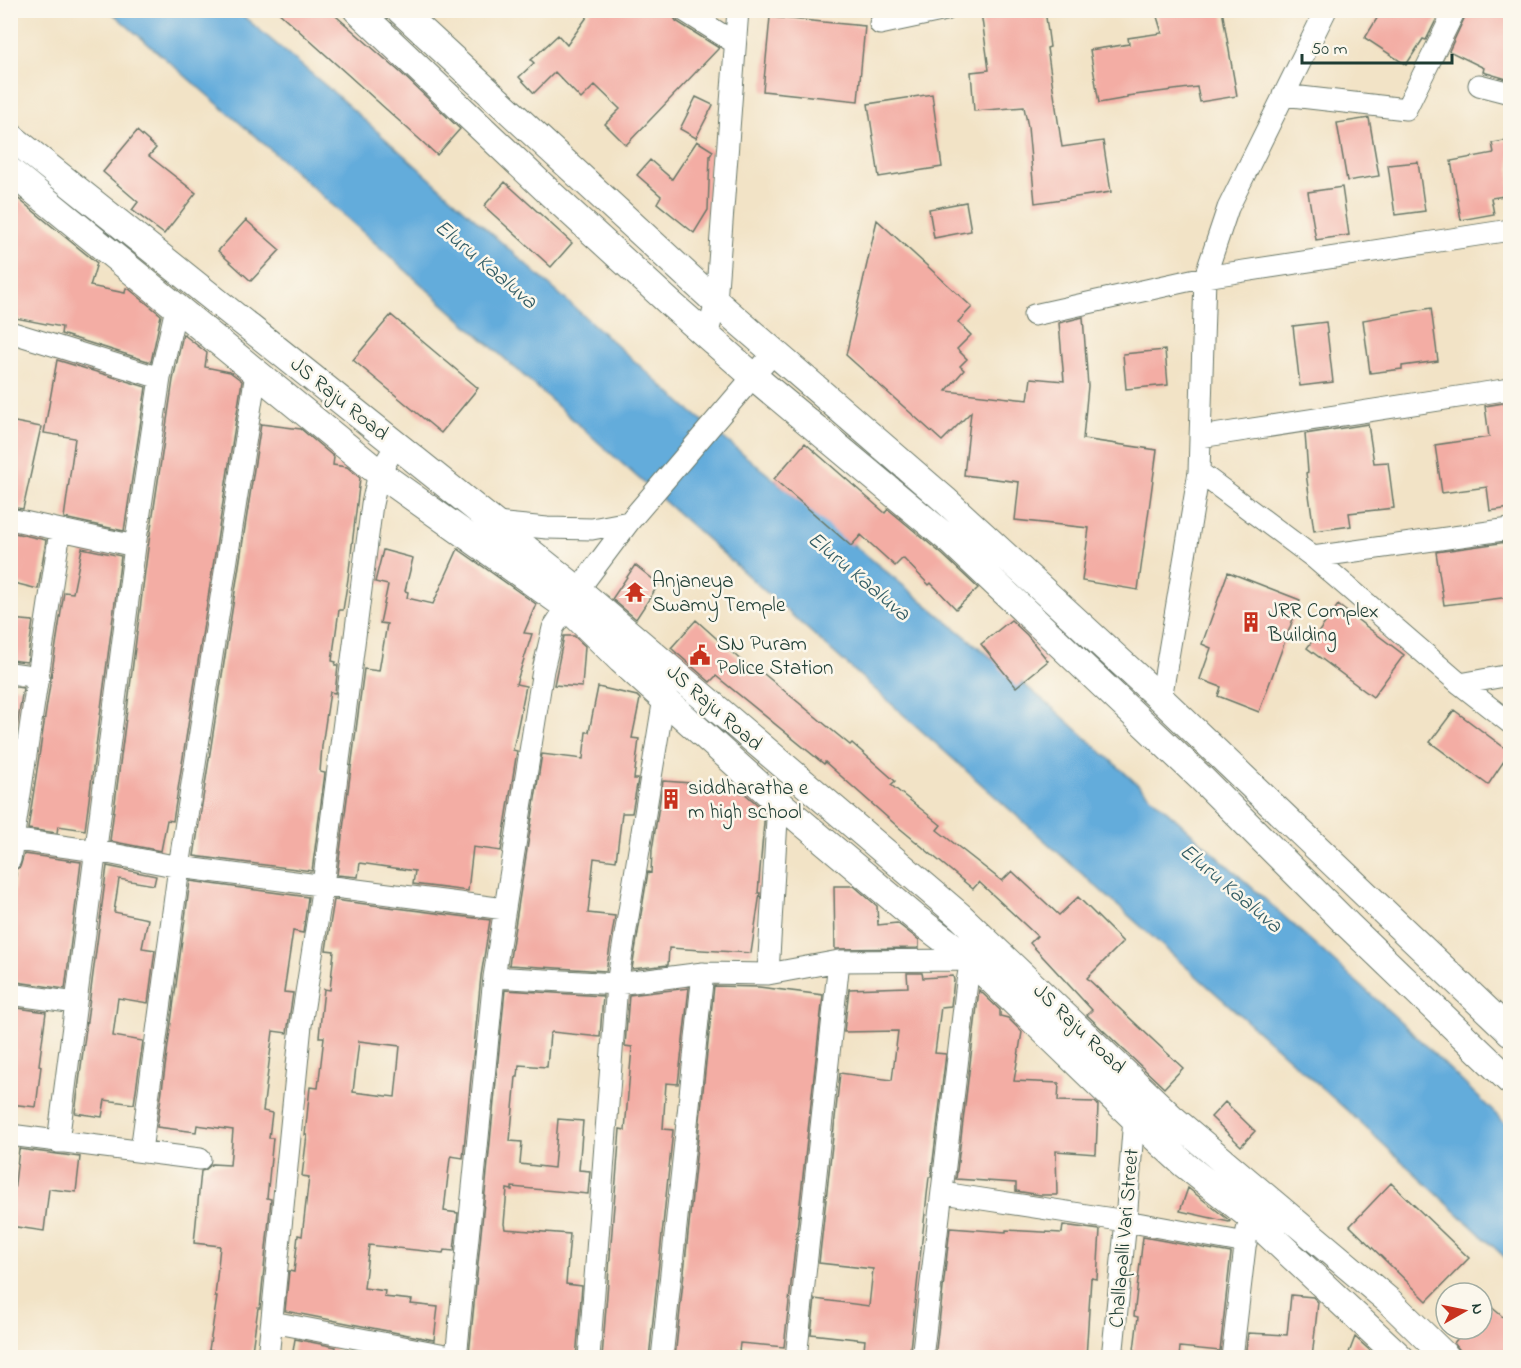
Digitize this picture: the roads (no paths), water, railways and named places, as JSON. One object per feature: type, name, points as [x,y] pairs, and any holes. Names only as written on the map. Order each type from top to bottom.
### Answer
[{"type":"main road","points":[[357,10],[560,202],[707,336],[962,551],[1202,780],[1510,1081]]},
{"type":"main road","points":[[400,10],[716,302],[945,500],[1161,699],[1510,1032]]},
{"type":"main road","name":"JS Raju Road","points":[[10,136],[496,523],[572,598],[664,698],[778,802],[917,919],[971,960],[1134,1118],[1185,1165],[1248,1215],[1401,1358]]},
{"type":"main road","name":"JS Raju Road","points":[[10,171],[379,473],[572,598],[960,916],[1171,1116],[1389,1301],[1447,1358]]},
{"type":"street","points":[[683,10],[735,43]]},
{"type":"street","points":[[707,336],[716,302],[738,10]]},
{"type":"street","points":[[880,24],[946,10]]},
{"type":"street","points":[[1161,699],[1199,472],[1205,277],[1228,208],[1326,10]]},
{"type":"street","points":[[1283,94],[1406,110],[1455,10]]},
{"type":"street","points":[[1479,86],[1510,93]]},
{"type":"street","points":[[1034,315],[1205,277],[1510,230]]},
{"type":"street","points":[[58,1142],[135,546],[160,378],[176,308]]},
{"type":"street","points":[[10,332],[160,378]]},
{"type":"street","points":[[272,1322],[456,1357],[494,976],[543,670],[553,628],[572,598],[629,522],[775,351]]},
{"type":"street","points":[[141,1151],[179,867],[256,373]]},
{"type":"street","points":[[1200,437],[1510,389]]},
{"type":"street","points":[[268,1358],[301,1025],[323,885],[372,504],[379,473],[397,444]]},
{"type":"street","points":[[1199,472],[1313,557],[1460,684],[1510,723]]},
{"type":"street","points":[[10,519],[135,546]]},
{"type":"street","points":[[496,523],[547,528],[592,529],[629,522]]},
{"type":"street","points":[[1313,557],[1510,529]]},
{"type":"street","points":[[60,531],[11,846],[97,851],[179,867],[505,909]]},
{"type":"street","points":[[10,673],[39,676]]},
{"type":"street","points":[[1460,684],[1510,675]]},
{"type":"street","points":[[589,1358],[617,984],[664,698]]},
{"type":"street","points":[[768,974],[778,802]]},
{"type":"street","points":[[494,976],[617,984],[703,973],[768,974],[839,960],[971,960],[922,1358]]},
{"type":"street","points":[[796,1358],[839,960]]},
{"type":"street","points":[[662,1358],[703,973]]},
{"type":"street","points":[[10,994],[76,1003]]},
{"type":"street","name":"Challapalli Vari Street","points":[[1112,1358],[1134,1118]]},
{"type":"street","points":[[10,1135],[200,1159]]},
{"type":"street","points":[[943,1193],[1126,1221],[1246,1243]]},
{"type":"street","points":[[1232,1358],[1248,1215]]},
{"type":"water","name":"Eluru Kaaluva","points":[[110,11],[237,11],[332,91],[688,409],[1054,709],[1400,1021],[1510,1128],[1510,1262],[1351,1114],[263,143]]},
{"type":"place","name":"Anjaneya Swamy Temple","points":[[635,592]]},
{"type":"place","name":"JRR Complex Building","points":[[1251,622]]},
{"type":"place","name":"SN Puram Police Station","points":[[700,655]]},
{"type":"place","name":"siddharatha e m high school","points":[[671,799]]}]
